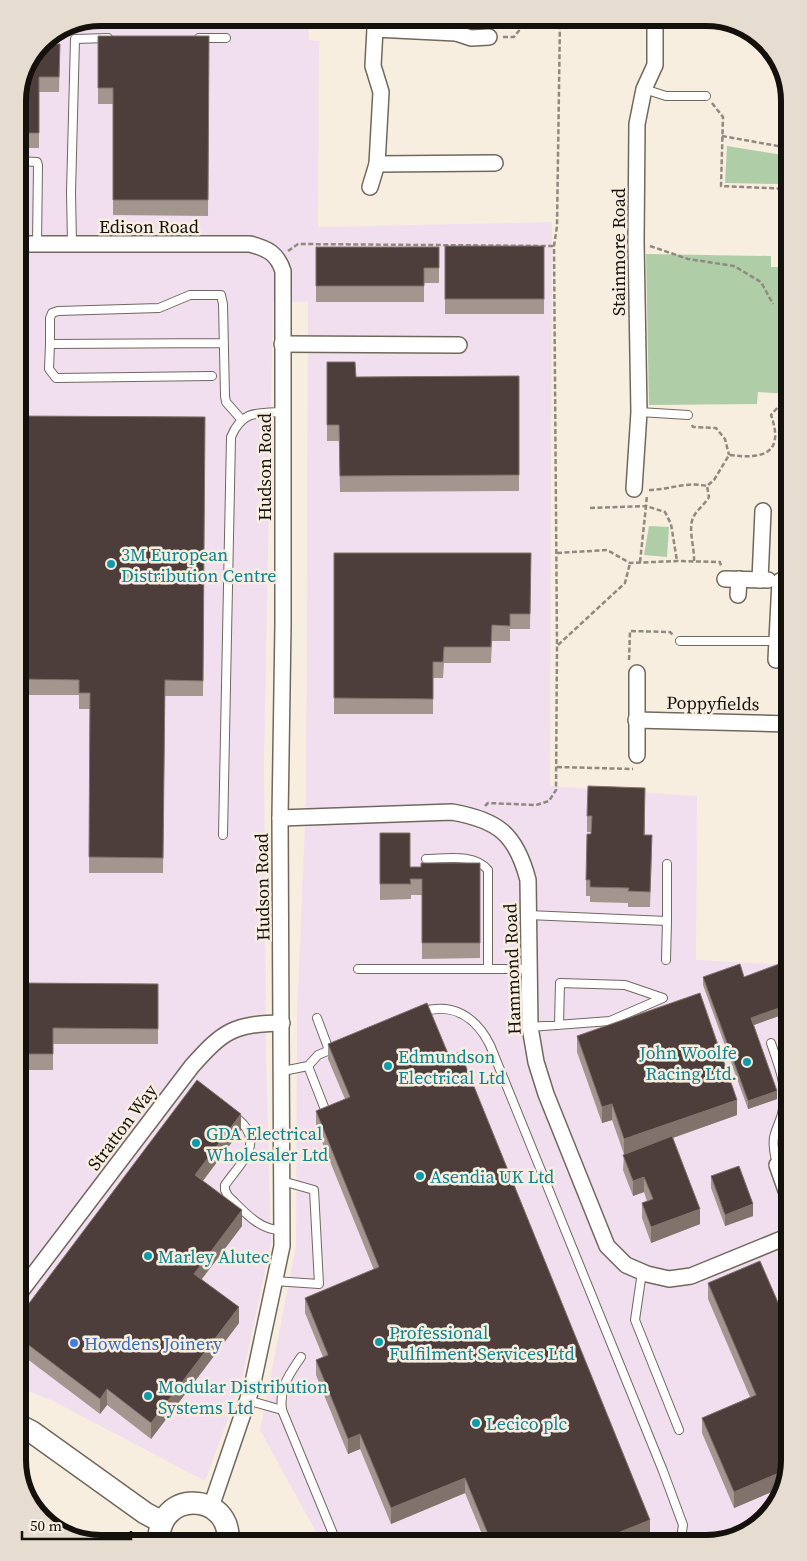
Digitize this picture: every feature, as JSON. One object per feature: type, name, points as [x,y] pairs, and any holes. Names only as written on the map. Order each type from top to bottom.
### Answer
[{"type":"street","points":[[370,187],[377,164],[381,92],[373,66],[375,26]]},
{"type":"street","points":[[416,26],[456,27],[472,38],[489,37]]},
{"type":"street","name":"Stainmore Road","points":[[640,490],[636,242],[637,124],[644,89],[655,65],[656,26]]},
{"type":"street","points":[[377,164],[494,164]]},
{"type":"street","name":"Edison Road","points":[[26,244],[250,244],[266,249],[278,257]]},
{"type":"street","name":"Hudson Road","points":[[211,1507],[247,1400],[282,1246],[283,1071],[280,818],[283,271],[278,257]]},
{"type":"street","points":[[282,344],[459,345]]},
{"type":"street","points":[[760,580],[763,510]]},
{"type":"street","points":[[734,584],[760,580],[781,581]]},
{"type":"street","points":[[776,660],[776,641],[781,608]]},
{"type":"street","points":[[637,674],[637,755]]},
{"type":"street","name":"Poppyfields","points":[[636,720],[781,724]]},
{"type":"street","name":"Hammond Road","points":[[280,818],[452,812],[475,816],[496,825],[509,837],[522,857],[528,880],[530,1027],[536,1062],[546,1094],[607,1246],[626,1265],[642,1272],[668,1279],[691,1276],[781,1240]]},
{"type":"street","name":"Stratton Way","points":[[26,1285],[186,1081],[212,1043],[234,1028],[282,1023]]},
{"type":"street","points":[[778,1164],[781,1173]]},
{"type":"street","points":[[26,1429],[145,1513],[162,1522]]},
{"type":"street","points":[[160,1535],[162,1522],[169,1512],[182,1504],[194,1502],[211,1507],[220,1514],[227,1528],[228,1535]]},
{"type":"lane","points":[[72,244],[71,192],[75,39],[113,38]]},
{"type":"lane","points":[[188,38],[226,38]]},
{"type":"lane","points":[[644,89],[666,96],[706,96]]},
{"type":"lane","points":[[26,161],[37,162],[38,165],[38,244]]},
{"type":"lane","points":[[212,376],[56,378],[49,369],[50,315],[58,311],[159,308],[190,295],[221,295],[223,300],[225,396],[226,402],[241,419]]},
{"type":"lane","points":[[50,344],[224,343]]},
{"type":"lane","points":[[222,834],[230,555],[231,438],[241,419],[261,412],[282,412]]},
{"type":"lane","points":[[638,412],[688,415]]},
{"type":"lane","points":[[680,641],[776,641]]},
{"type":"lane","points":[[426,859],[469,859],[478,861],[488,870],[488,968]]},
{"type":"lane","points":[[666,960],[667,864]]},
{"type":"lane","points":[[528,915],[667,922]]},
{"type":"lane","points":[[358,969],[529,969]]},
{"type":"lane","points":[[530,1027],[559,1025],[610,1021],[663,998],[625,985],[560,983],[559,1025]]},
{"type":"lane","points":[[415,1014],[433,1008],[457,1011],[481,1028],[490,1044],[663,1471],[683,1525],[681,1535]]},
{"type":"lane","points":[[316,1018],[330,1050]]},
{"type":"lane","points":[[771,1043],[781,1083]]},
{"type":"lane","points":[[283,1071],[308,1066],[318,1055],[345,1044]]},
{"type":"lane","points":[[308,1066],[326,1112]]},
{"type":"lane","points":[[226,1110],[249,1129],[252,1142],[249,1151],[226,1185],[225,1190],[228,1196],[260,1224],[274,1230],[282,1230]]},
{"type":"lane","points":[[778,1164],[772,1144],[773,1132],[781,1112]]},
{"type":"lane","points":[[274,1281],[319,1284],[314,1190],[282,1181]]},
{"type":"lane","points":[[642,1272],[635,1320],[679,1430]]},
{"type":"lane","points":[[301,1357],[286,1377],[281,1401],[282,1410],[334,1535]]},
{"type":"lane","points":[[247,1400],[282,1410]]},
{"type":"path","points":[[489,37],[514,37],[523,26]]},
{"type":"path","points":[[475,816],[488,803],[536,804],[549,801],[556,790],[558,646],[554,246],[557,216],[560,26]]},
{"type":"path","points":[[706,96],[723,117],[721,186],[781,189]]},
{"type":"path","points":[[722,136],[781,146]]},
{"type":"path","points":[[636,242],[688,259],[734,266],[761,282],[773,304]]},
{"type":"path","points":[[278,257],[298,244],[554,246]]},
{"type":"path","points":[[729,455],[761,456],[772,449],[776,440],[776,428],[771,415],[781,404]]},
{"type":"path","points":[[688,415],[693,427],[716,428],[726,439],[729,455],[714,480],[707,486]]},
{"type":"path","points":[[640,490],[663,490],[682,484],[696,483],[707,486]]},
{"type":"path","points":[[694,561],[693,516],[710,497],[707,486]]},
{"type":"path","points":[[640,563],[646,506],[664,512],[670,524],[677,560]]},
{"type":"path","points":[[557,553],[607,550],[630,563],[677,560],[720,562],[734,584]]},
{"type":"path","points":[[558,646],[625,583],[630,563]]},
{"type":"path","points":[[637,674],[628,666],[630,631],[670,632],[680,641]]},
{"type":"path","points":[[776,660],[781,662]]},
{"type":"path","points":[[557,767],[635,769],[637,755]]},
{"type":"shaded area","points":[[102,26],[308,26],[309,40],[319,41],[318,227],[552,222],[550,786],[697,796],[696,960],[781,965],[780,1469],[773,1493],[759,1513],[743,1525],[720,1533],[705,1535],[318,1535],[260,1430],[296,1246],[297,1015],[306,800],[308,302],[273,302],[264,760],[266,1050],[271,1243],[241,1384],[205,1481],[53,1401],[26,1390],[26,97],[34,68],[42,56],[64,36],[87,28]]},
{"type":"green space","points":[[727,146],[781,155],[781,184],[725,183]]},
{"type":"green space","points":[[646,254],[771,256],[771,267],[781,267],[781,393],[758,392],[757,404],[649,405]]},
{"type":"green space","points":[[649,526],[669,527],[667,557],[644,555]]},
{"type":"building","points":[[98,36],[209,36],[208,200],[113,200],[113,88],[98,88]]},
{"type":"building","points":[[53,44],[60,44],[59,77],[39,77],[39,133],[26,133],[26,97],[29,82],[34,68],[42,56]]},
{"type":"building","points":[[445,246],[544,246],[544,299],[445,299]]},
{"type":"building","points":[[316,247],[439,247],[439,268],[424,268],[424,286],[316,286]]},
{"type":"building","points":[[327,362],[355,362],[356,377],[519,376],[519,475],[340,476],[339,425],[327,425]]},
{"type":"building","name":"3M European Distribution Centre","points":[[26,416],[205,417],[203,681],[165,680],[163,858],[89,857],[90,693],[79,693],[79,680],[26,679]]},
{"type":"building","points":[[334,553],[531,553],[530,614],[510,614],[510,626],[492,625],[491,647],[444,647],[443,662],[433,662],[433,699],[334,698]]},
{"type":"building","points":[[588,786],[645,788],[644,835],[652,835],[650,892],[628,891],[629,888],[590,887],[590,880],[586,880],[587,834],[591,834],[592,816],[587,816]]},
{"type":"building","points":[[380,833],[410,833],[410,867],[421,867],[421,863],[480,863],[480,943],[422,943],[422,879],[410,879],[411,884],[380,884]]},
{"type":"building","name":"John Woolfe Racing Ltd.","points":[[740,964],[744,977],[779,964],[781,969],[781,1007],[751,1018],[777,1091],[748,1101],[703,977]]},
{"type":"building","points":[[26,983],[158,984],[158,1029],[53,1028],[53,1054],[26,1054]]},
{"type":"building","points":[[700,993],[737,1100],[624,1139],[612,1104],[602,1107],[577,1036]]},
{"type":"building","points":[[427,1003],[449,1056],[460,1052],[650,1520],[612,1535],[488,1535],[465,1478],[391,1508],[360,1434],[348,1439],[316,1360],[328,1355],[305,1298],[379,1267],[316,1111],[350,1097],[328,1044]]},
{"type":"building","points":[[197,1080],[241,1114],[195,1175],[242,1210],[194,1274],[239,1307],[151,1423],[107,1389],[100,1399],[26,1343],[26,1307]]},
{"type":"building","points":[[672,1136],[700,1209],[651,1227],[642,1203],[653,1199],[644,1177],[633,1181],[623,1155]]},
{"type":"building","points":[[739,1166],[753,1204],[725,1215],[711,1176]]},
{"type":"building","points":[[760,1261],[781,1309],[781,1459],[779,1473],[734,1492],[702,1418],[756,1395],[708,1283]]},
{"type":"place","name":"3M European Distribution Centre","points":[[111,564]]},
{"type":"place","name":"John Woolfe Racing Ltd.","points":[[747,1062]]},
{"type":"place","name":"Edmundson Electrical Ltd","points":[[388,1066]]},
{"type":"place","name":"GDA Electrical Wholesaler Ltd","points":[[196,1143]]},
{"type":"place","name":"Asendia UK Ltd","points":[[420,1176]]},
{"type":"place","name":"Marley Alutec","points":[[148,1256]]},
{"type":"place","name":"Professional Fulfilment Services Ltd","points":[[379,1342]]},
{"type":"place","name":"Howdens Joinery","points":[[74,1343]]},
{"type":"place","name":"Modular Distribution Systems Ltd","points":[[148,1396]]},
{"type":"place","name":"Lecico plc","points":[[476,1423]]}]
